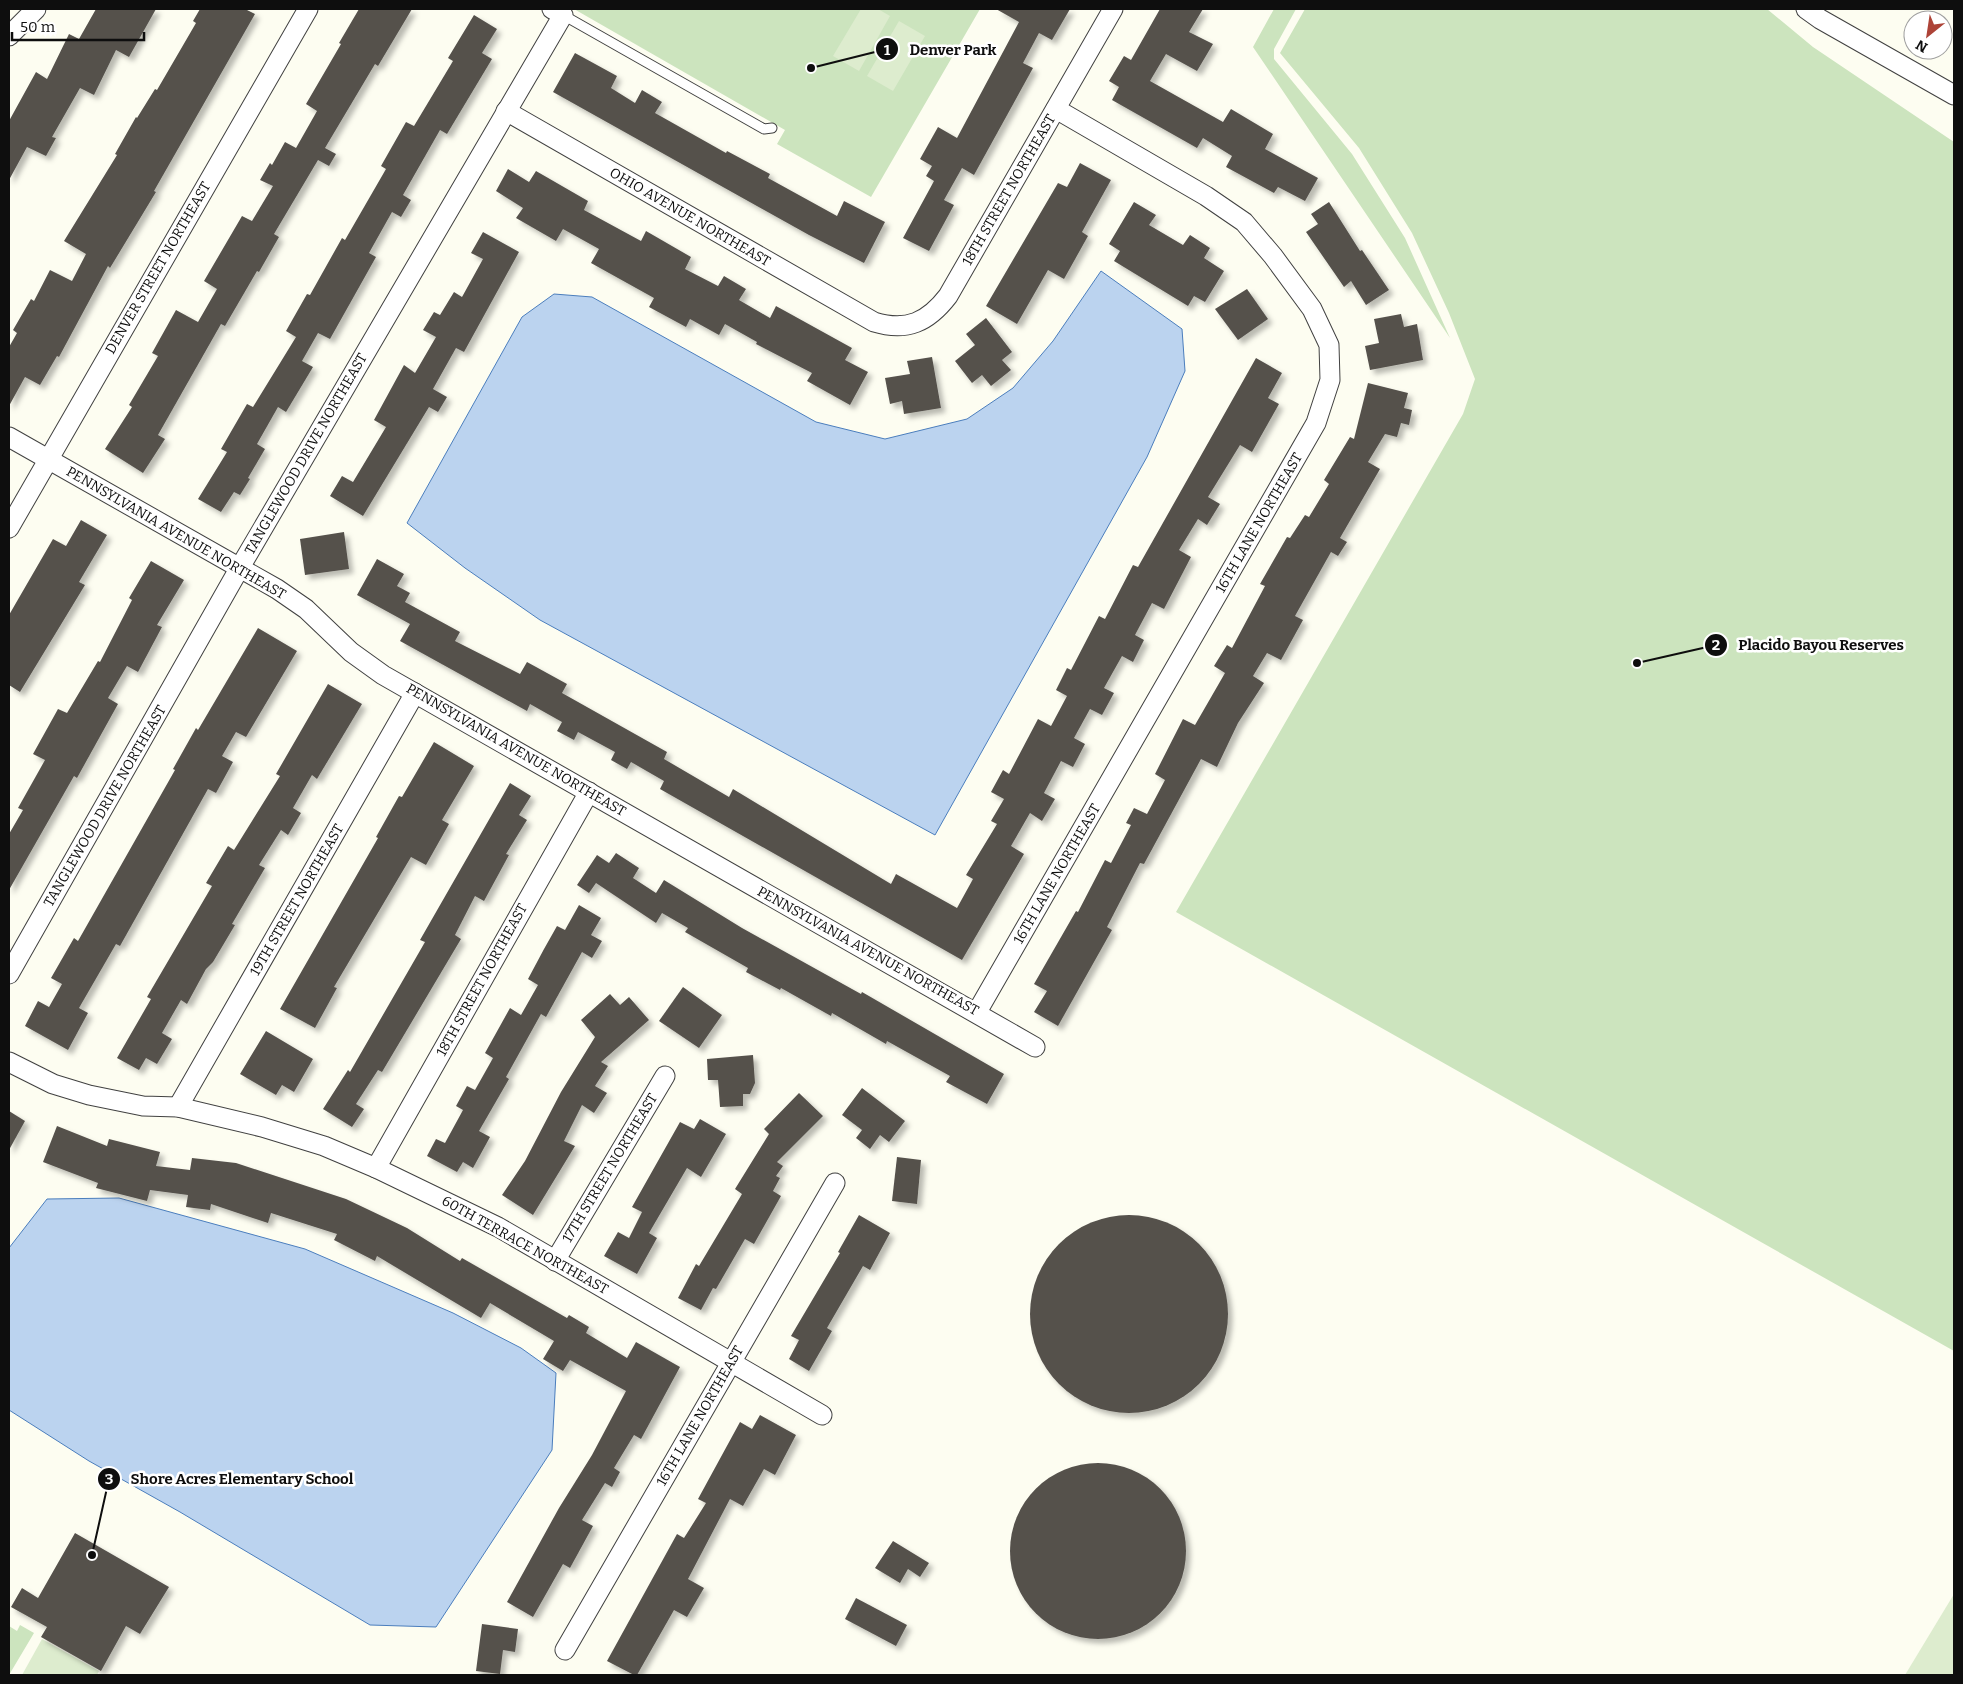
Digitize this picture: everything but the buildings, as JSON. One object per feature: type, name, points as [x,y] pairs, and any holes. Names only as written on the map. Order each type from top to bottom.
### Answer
[{"type":"street","points":[[9,36],[36,9]]},
{"type":"street","name":"DENVER STREET NORTHEAST","points":[[9,528],[308,9]]},
{"type":"street","name":"18TH STREET NORTHEAST","points":[[874,322],[889,326],[914,323],[927,318],[948,296],[1113,9]]},
{"type":"street","points":[[1806,9],[1820,19],[1954,95]]},
{"type":"street","name":"TANGLEWOOD DRIVE NORTHEAST","points":[[9,974],[240,569],[506,111],[557,12]]},
{"type":"street","name":"16TH LANE NORTHEAST","points":[[977,1012],[1316,423],[1330,380],[1329,345],[1312,309],[1244,222],[1206,196],[1056,109]]},
{"type":"street","name":"OHIO AVENUE NORTHEAST","points":[[506,111],[874,322]]},
{"type":"street","name":"PENNSYLVANIA AVENUE NORTHEAST","points":[[9,437],[277,589],[306,609],[351,652],[382,674],[977,1012],[1035,1047]]},
{"type":"street","name":"19TH STREET NORTHEAST","points":[[178,1107],[415,693]]},
{"type":"street","name":"18TH STREET NORTHEAST","points":[[376,1168],[588,792]]},
{"type":"street","name":"60TH TERRACE NORTHEAST","points":[[9,1062],[54,1084],[89,1095],[143,1106],[178,1107],[262,1127],[324,1146],[376,1168],[498,1227],[822,1415]]},
{"type":"street","name":"17TH STREET NORTHEAST","points":[[555,1261],[665,1076]]},
{"type":"street","name":"16TH LANE NORTHEAST","points":[[565,1650],[835,1183]]},
{"type":"lane","points":[[557,12],[764,129],[772,128]]},
{"type":"green space","points":[[574,9],[980,9],[871,197],[777,144],[785,130]]},
{"type":"green space","points":[[861,9],[878,9],[890,16],[859,71],[833,56]]},
{"type":"green space","points":[[1274,9],[1296,9],[1274,49],[1274,59],[1352,154],[1405,238],[1450,338],[1253,47]]},
{"type":"green space","points":[[1305,9],[1767,9],[1813,47],[1954,142],[1954,1351],[1176,912],[1463,414],[1475,379],[1449,313],[1412,233],[1359,148],[1280,53]]},
{"type":"green space","points":[[899,21],[925,36],[893,91],[867,76]]},
{"type":"green space","points":[[1954,1594],[1954,1675],[1905,1675]]},
{"type":"green space","points":[[20,1625],[34,1633],[9,1675],[9,1626],[17,1631]]},
{"type":"green space","points":[[42,1639],[99,1671],[97,1675],[22,1675]]},
{"type":"water","points":[[1101,271],[1182,329],[1185,371],[1147,457],[935,835],[540,620],[465,568],[407,523],[522,317],[554,294],[592,297],[816,422],[885,439],[967,419],[1013,388],[1053,341]]},
{"type":"water","points":[[119,1198],[305,1249],[453,1313],[521,1348],[556,1373],[552,1450],[436,1627],[370,1625],[180,1512],[89,1461],[9,1410],[9,1248],[47,1199]]},
{"type":"place","name":"Denver Park","points":[[811,68]]},
{"type":"place","name":"Placido Bayou Reserves","points":[[1637,663]]},
{"type":"place","name":"Shore Acres Elementary School","points":[[92,1555]]}]
